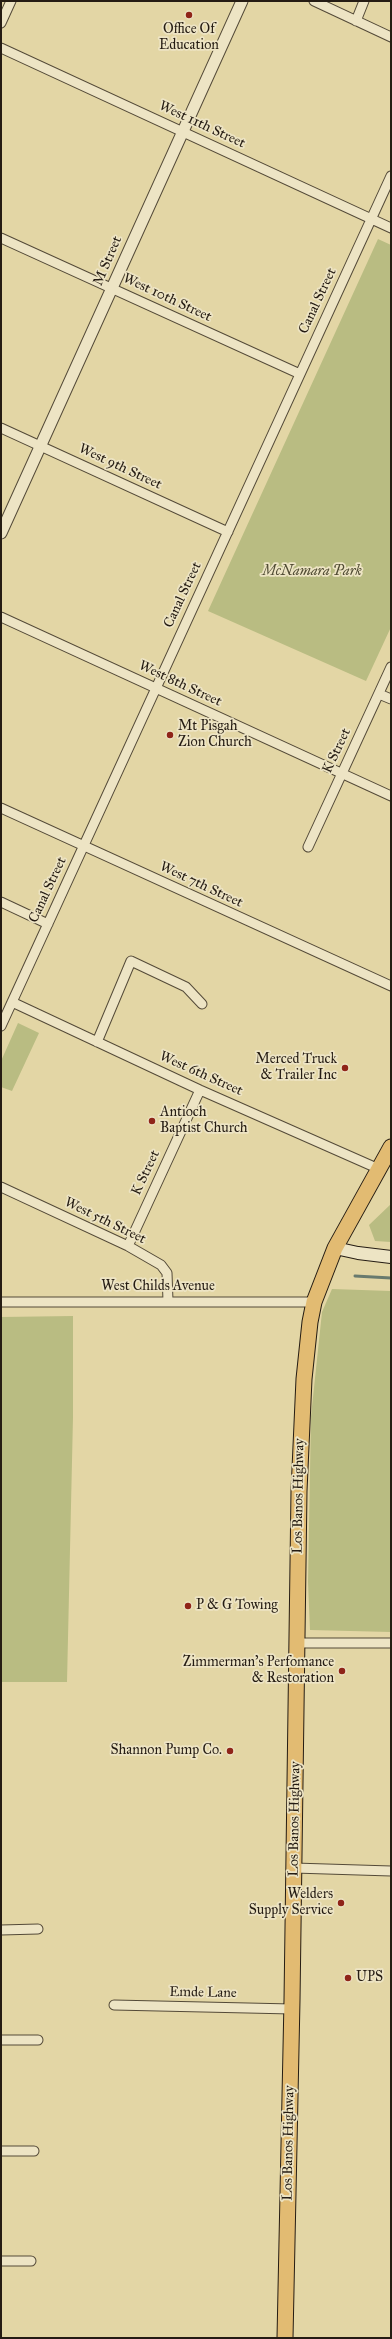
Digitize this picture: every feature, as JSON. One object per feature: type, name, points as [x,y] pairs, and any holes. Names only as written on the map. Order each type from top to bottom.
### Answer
[{"type":"highway","name":"Los Banos Highway","points":[[285,2338],[292,2009],[301,1416],[308,1335],[314,1302],[335,1248],[391,1147]]},
{"type":"main road","points":[[335,1248],[358,1253],[391,1257]]},
{"type":"street","points":[[1,23],[11,1]]},
{"type":"street","name":"M Street","points":[[1,533],[113,289],[182,131],[242,1]]},
{"type":"street","points":[[314,1],[391,37]]},
{"type":"street","points":[[356,21],[364,1]]},
{"type":"street","name":"West 11th Street","points":[[1,48],[391,228]]},
{"type":"street","name":"Canal Street","points":[[1,1026],[391,176]]},
{"type":"street","name":"West 10th Street","points":[[1,238],[300,374]]},
{"type":"street","name":"West 9th Street","points":[[1,428],[228,532]]},
{"type":"street","name":"West 8th Street","points":[[1,617],[391,796]]},
{"type":"street","name":"K Street","points":[[308,847],[391,668]]},
{"type":"street","points":[[379,694],[391,699]]},
{"type":"street","name":"West 7th Street","points":[[1,808],[391,986]]},
{"type":"street","points":[[1,902],[48,924]]},
{"type":"street","points":[[97,1042],[131,961],[186,987],[202,1004]]},
{"type":"street","name":"West 6th Street","points":[[12,1002],[200,1090],[379,1169]]},
{"type":"street","name":"K Street","points":[[128,1246],[200,1090]]},
{"type":"street","name":"West 5th Street","points":[[1,1187],[128,1246],[161,1265],[167,1273],[168,1302]]},
{"type":"street","name":"West Childs Avenue","points":[[1,1302],[314,1302]]},
{"type":"street","points":[[297,1643],[391,1644]]},
{"type":"street","points":[[294,1868],[391,1871]]},
{"type":"street","points":[[1,1930],[38,1929]]},
{"type":"street","name":"Emde Lane","points":[[114,2005],[292,2009]]},
{"type":"street","points":[[1,2040],[38,2040]]},
{"type":"street","points":[[1,2151],[34,2151]]},
{"type":"street","points":[[1,2261],[31,2261]]},
{"type":"green space","name":"McNamara Park","points":[[378,239],[391,245],[391,627],[366,681],[208,611]]},
{"type":"green space","points":[[18,1023],[39,1033],[12,1091],[1,1087],[1,1061]]},
{"type":"green space","points":[[391,1204],[391,1242],[375,1241],[369,1225]]},
{"type":"green space","points":[[332,1289],[391,1291],[391,1632],[310,1630],[308,1582],[311,1416],[322,1312]]},
{"type":"green space","points":[[73,1316],[73,1417],[67,1682],[1,1682],[1,1317]]},
{"type":"waterway","points":[[355,1276],[391,1278]]},
{"type":"place","name":"Office Of Education","points":[[189,15]]},
{"type":"place","name":"Mt Pisgah Zion Church","points":[[170,735]]},
{"type":"place","name":"Merced Truck & Trailer Inc","points":[[345,1068]]},
{"type":"place","name":"Antioch Baptist Church","points":[[152,1121]]},
{"type":"place","name":"P & G Towing","points":[[188,1606]]},
{"type":"place","name":"Zimmerman's Perfomance & Restoration","points":[[342,1671]]},
{"type":"place","name":"Shannon Pump Co.","points":[[230,1751]]},
{"type":"place","name":"Welders Supply Service","points":[[341,1903]]},
{"type":"place","name":"UPS","points":[[348,1978]]}]
